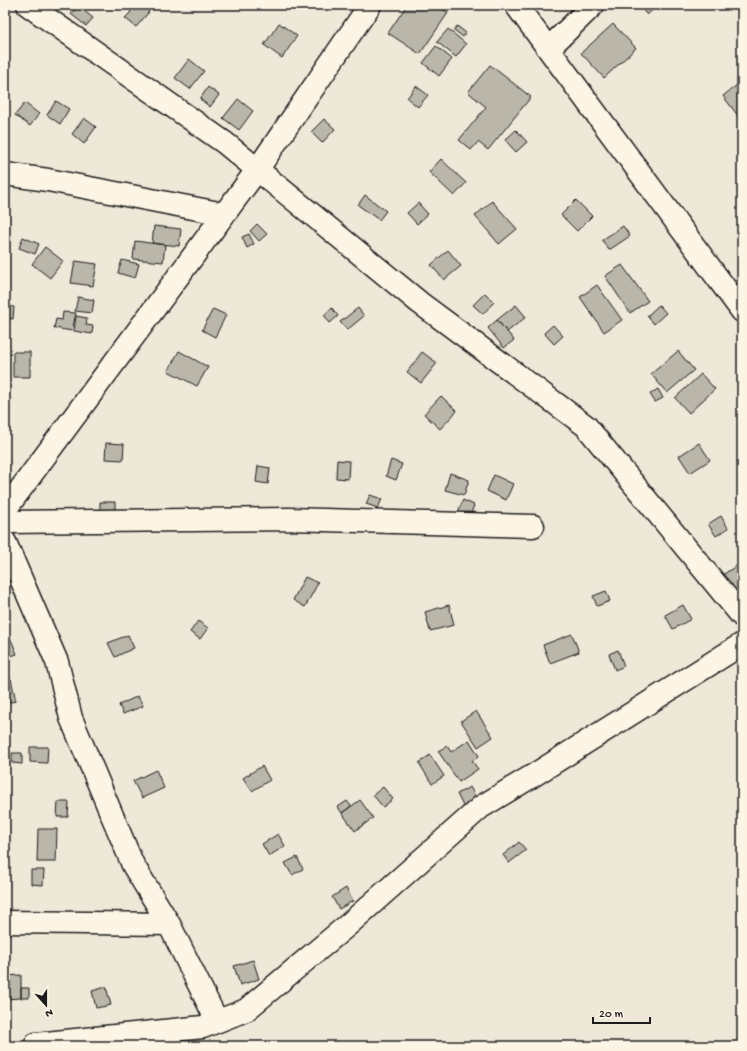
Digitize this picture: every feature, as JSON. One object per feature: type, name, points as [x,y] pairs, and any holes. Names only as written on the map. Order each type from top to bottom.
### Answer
[{"type":"street","points":[[28,5],[225,143],[420,303],[586,426],[742,616]]},
{"type":"street","points":[[5,510],[257,170],[370,5]]},
{"type":"street","points":[[516,5],[742,311]]},
{"type":"street","points":[[548,48],[593,5]]},
{"type":"street","points":[[5,174],[48,180],[224,214]]},
{"type":"street","points":[[5,522],[289,519],[534,526]]},
{"type":"street","points":[[5,542],[57,662],[71,718],[130,858],[169,924],[218,1021]]},
{"type":"street","points":[[36,1044],[203,1027],[246,1010],[349,924],[481,807],[742,644]]},
{"type":"street","points":[[5,922],[169,924]]},
{"type":"building","points":[[128,5],[141,5],[149,12],[136,27],[125,18],[131,12],[126,7]]},
{"type":"building","points":[[407,5],[437,5],[448,13],[420,54],[388,33]]},
{"type":"building","points":[[658,5],[647,15],[639,6]]},
{"type":"building","points":[[78,6],[93,18],[86,26],[71,14]]},
{"type":"building","points":[[279,23],[297,36],[282,58],[264,45]]},
{"type":"building","points":[[613,24],[636,48],[604,78],[581,53]]},
{"type":"building","points":[[457,26],[466,33],[463,37],[454,30]]},
{"type":"building","points":[[448,29],[466,44],[456,57],[437,42]]},
{"type":"building","points":[[436,46],[452,59],[439,76],[423,63]]},
{"type":"building","points":[[189,59],[204,71],[190,89],[175,78]]},
{"type":"building","points":[[490,65],[531,97],[488,150],[478,142],[471,150],[459,140],[486,107],[468,92]]},
{"type":"building","points":[[742,81],[742,121],[723,96]]},
{"type":"building","points":[[416,86],[428,95],[418,107],[407,98]]},
{"type":"building","points":[[208,87],[219,95],[210,107],[200,99]]},
{"type":"building","points":[[238,99],[253,111],[239,130],[223,118]]},
{"type":"building","points":[[56,101],[69,109],[60,124],[47,115]]},
{"type":"building","points":[[25,103],[39,114],[30,126],[15,115]]},
{"type":"building","points":[[84,118],[96,127],[84,144],[72,134]]},
{"type":"building","points":[[324,119],[335,129],[322,143],[311,132]]},
{"type":"building","points":[[516,130],[527,142],[516,152],[505,140]]},
{"type":"building","points":[[441,159],[466,183],[454,196],[429,172]]},
{"type":"building","points":[[365,195],[386,211],[379,220],[358,205]]},
{"type":"building","points":[[576,200],[592,216],[577,231],[561,215]]},
{"type":"building","points":[[492,201],[517,229],[499,244],[475,216]]},
{"type":"building","points":[[418,203],[428,214],[417,224],[407,213]]},
{"type":"building","points":[[257,224],[267,234],[259,241],[250,231]]},
{"type":"building","points":[[154,226],[181,229],[179,246],[152,243]]},
{"type":"building","points":[[623,226],[630,236],[609,250],[602,240]]},
{"type":"building","points":[[249,234],[254,244],[247,248],[242,237]]},
{"type":"building","points":[[23,237],[39,244],[35,254],[19,248]]},
{"type":"building","points":[[135,241],[165,245],[163,262],[133,259]]},
{"type":"building","points":[[45,247],[63,261],[50,278],[32,264]]},
{"type":"building","points":[[448,250],[461,266],[444,280],[431,265]]},
{"type":"building","points":[[122,260],[139,264],[135,278],[118,273]]},
{"type":"building","points":[[75,261],[97,264],[93,286],[71,283]]},
{"type":"building","points":[[622,265],[648,301],[630,313],[605,276]]},
{"type":"building","points":[[597,285],[622,320],[604,332],[580,297]]},
{"type":"building","points":[[485,293],[494,302],[483,314],[473,305]]},
{"type":"building","points":[[78,297],[94,300],[92,313],[75,311]]},
{"type":"building","points":[[516,305],[526,317],[507,332],[497,320]]},
{"type":"building","points":[[659,305],[666,313],[654,324],[647,316]]},
{"type":"building","points":[[5,306],[14,307],[13,319],[5,318]]},
{"type":"building","points":[[332,308],[338,316],[330,323],[324,315]]},
{"type":"building","points":[[358,308],[364,316],[347,330],[340,322]]},
{"type":"building","points":[[213,309],[226,315],[215,337],[202,330]]},
{"type":"building","points":[[63,312],[76,313],[72,331],[54,328],[56,319],[62,320]]},
{"type":"building","points":[[76,316],[87,318],[86,325],[93,326],[92,334],[74,331]]},
{"type":"building","points":[[497,320],[514,340],[504,348],[488,328]]},
{"type":"building","points":[[553,325],[563,336],[554,344],[544,333]]},
{"type":"building","points":[[179,351],[208,367],[197,386],[168,371]]},
{"type":"building","points":[[678,351],[694,370],[667,393],[651,374]]},
{"type":"building","points":[[13,352],[30,352],[30,377],[13,377]]},
{"type":"building","points":[[422,352],[437,363],[421,383],[407,372]]},
{"type":"building","points":[[701,374],[715,389],[689,413],[675,398]]},
{"type":"building","points":[[658,389],[663,398],[655,402],[650,394]]},
{"type":"building","points":[[441,396],[457,411],[440,429],[424,414]]},
{"type":"building","points":[[106,443],[124,444],[123,460],[105,459]]},
{"type":"building","points":[[699,443],[710,460],[690,473],[679,456]]},
{"type":"building","points":[[742,457],[742,468],[737,461]]},
{"type":"building","points":[[337,460],[349,461],[348,479],[336,478]]},
{"type":"building","points":[[391,460],[402,464],[396,480],[386,476]]},
{"type":"building","points":[[258,466],[270,468],[268,484],[256,482]]},
{"type":"building","points":[[450,473],[469,480],[464,495],[445,490]]},
{"type":"building","points":[[494,475],[513,484],[506,500],[487,491]]},
{"type":"building","points":[[370,495],[382,499],[378,508],[366,504]]},
{"type":"building","points":[[463,500],[474,505],[470,516],[458,512]]},
{"type":"building","points":[[100,502],[115,502],[115,512],[100,512]]},
{"type":"building","points":[[721,516],[728,528],[716,536],[708,524]]},
{"type":"building","points":[[742,562],[742,601],[721,576]]},
{"type":"building","points":[[305,577],[318,583],[305,607],[293,600]]},
{"type":"building","points":[[606,591],[610,601],[597,606],[593,596]]},
{"type":"building","points":[[449,605],[454,625],[430,631],[425,612]]},
{"type":"building","points":[[683,605],[691,619],[673,629],[665,615]]},
{"type":"building","points":[[198,621],[208,628],[200,639],[190,632]]},
{"type":"building","points":[[7,630],[17,654],[5,658],[5,631]]},
{"type":"building","points":[[572,634],[579,652],[550,663],[543,645]]},
{"type":"building","points":[[128,635],[134,648],[115,657],[108,643]]},
{"type":"building","points":[[618,650],[624,666],[615,670],[609,654]]},
{"type":"building","points":[[11,679],[16,701],[5,703],[5,681]]},
{"type":"building","points":[[138,696],[143,706],[123,714],[119,705]]},
{"type":"building","points":[[476,711],[493,737],[478,747],[461,721]]},
{"type":"building","points":[[469,740],[479,756],[472,761],[478,769],[459,782],[438,751],[447,746],[451,752]]},
{"type":"building","points":[[30,747],[48,747],[47,763],[30,762]]},
{"type":"building","points":[[12,753],[22,753],[22,764],[12,763]]},
{"type":"building","points":[[430,755],[444,776],[432,784],[419,763]]},
{"type":"building","points":[[262,766],[270,780],[252,791],[243,778]]},
{"type":"building","points":[[156,770],[164,788],[142,798],[133,781]]},
{"type":"building","points":[[383,787],[393,799],[383,807],[373,795]]},
{"type":"building","points":[[470,787],[480,805],[467,814],[457,794]]},
{"type":"building","points":[[360,800],[373,818],[355,831],[342,813]]},
{"type":"building","points":[[347,801],[351,806],[342,813],[338,807]]},
{"type":"building","points":[[58,802],[69,802],[68,817],[57,817]]},
{"type":"building","points":[[38,829],[57,829],[56,862],[37,862]]},
{"type":"building","points":[[278,834],[285,846],[269,856],[262,844]]},
{"type":"building","points":[[519,842],[526,850],[509,863],[503,855]]},
{"type":"building","points":[[297,857],[303,869],[292,875],[285,863]]},
{"type":"building","points":[[31,870],[44,870],[43,885],[31,884]]},
{"type":"building","points":[[346,888],[353,901],[339,909],[332,897]]},
{"type":"building","points":[[253,960],[259,979],[240,985],[234,966]]},
{"type":"building","points":[[21,975],[21,998],[5,999],[5,976]]},
{"type":"building","points":[[106,987],[111,1005],[96,1008],[92,991]]},
{"type":"building","points":[[21,988],[29,988],[29,998],[21,998]]}]
